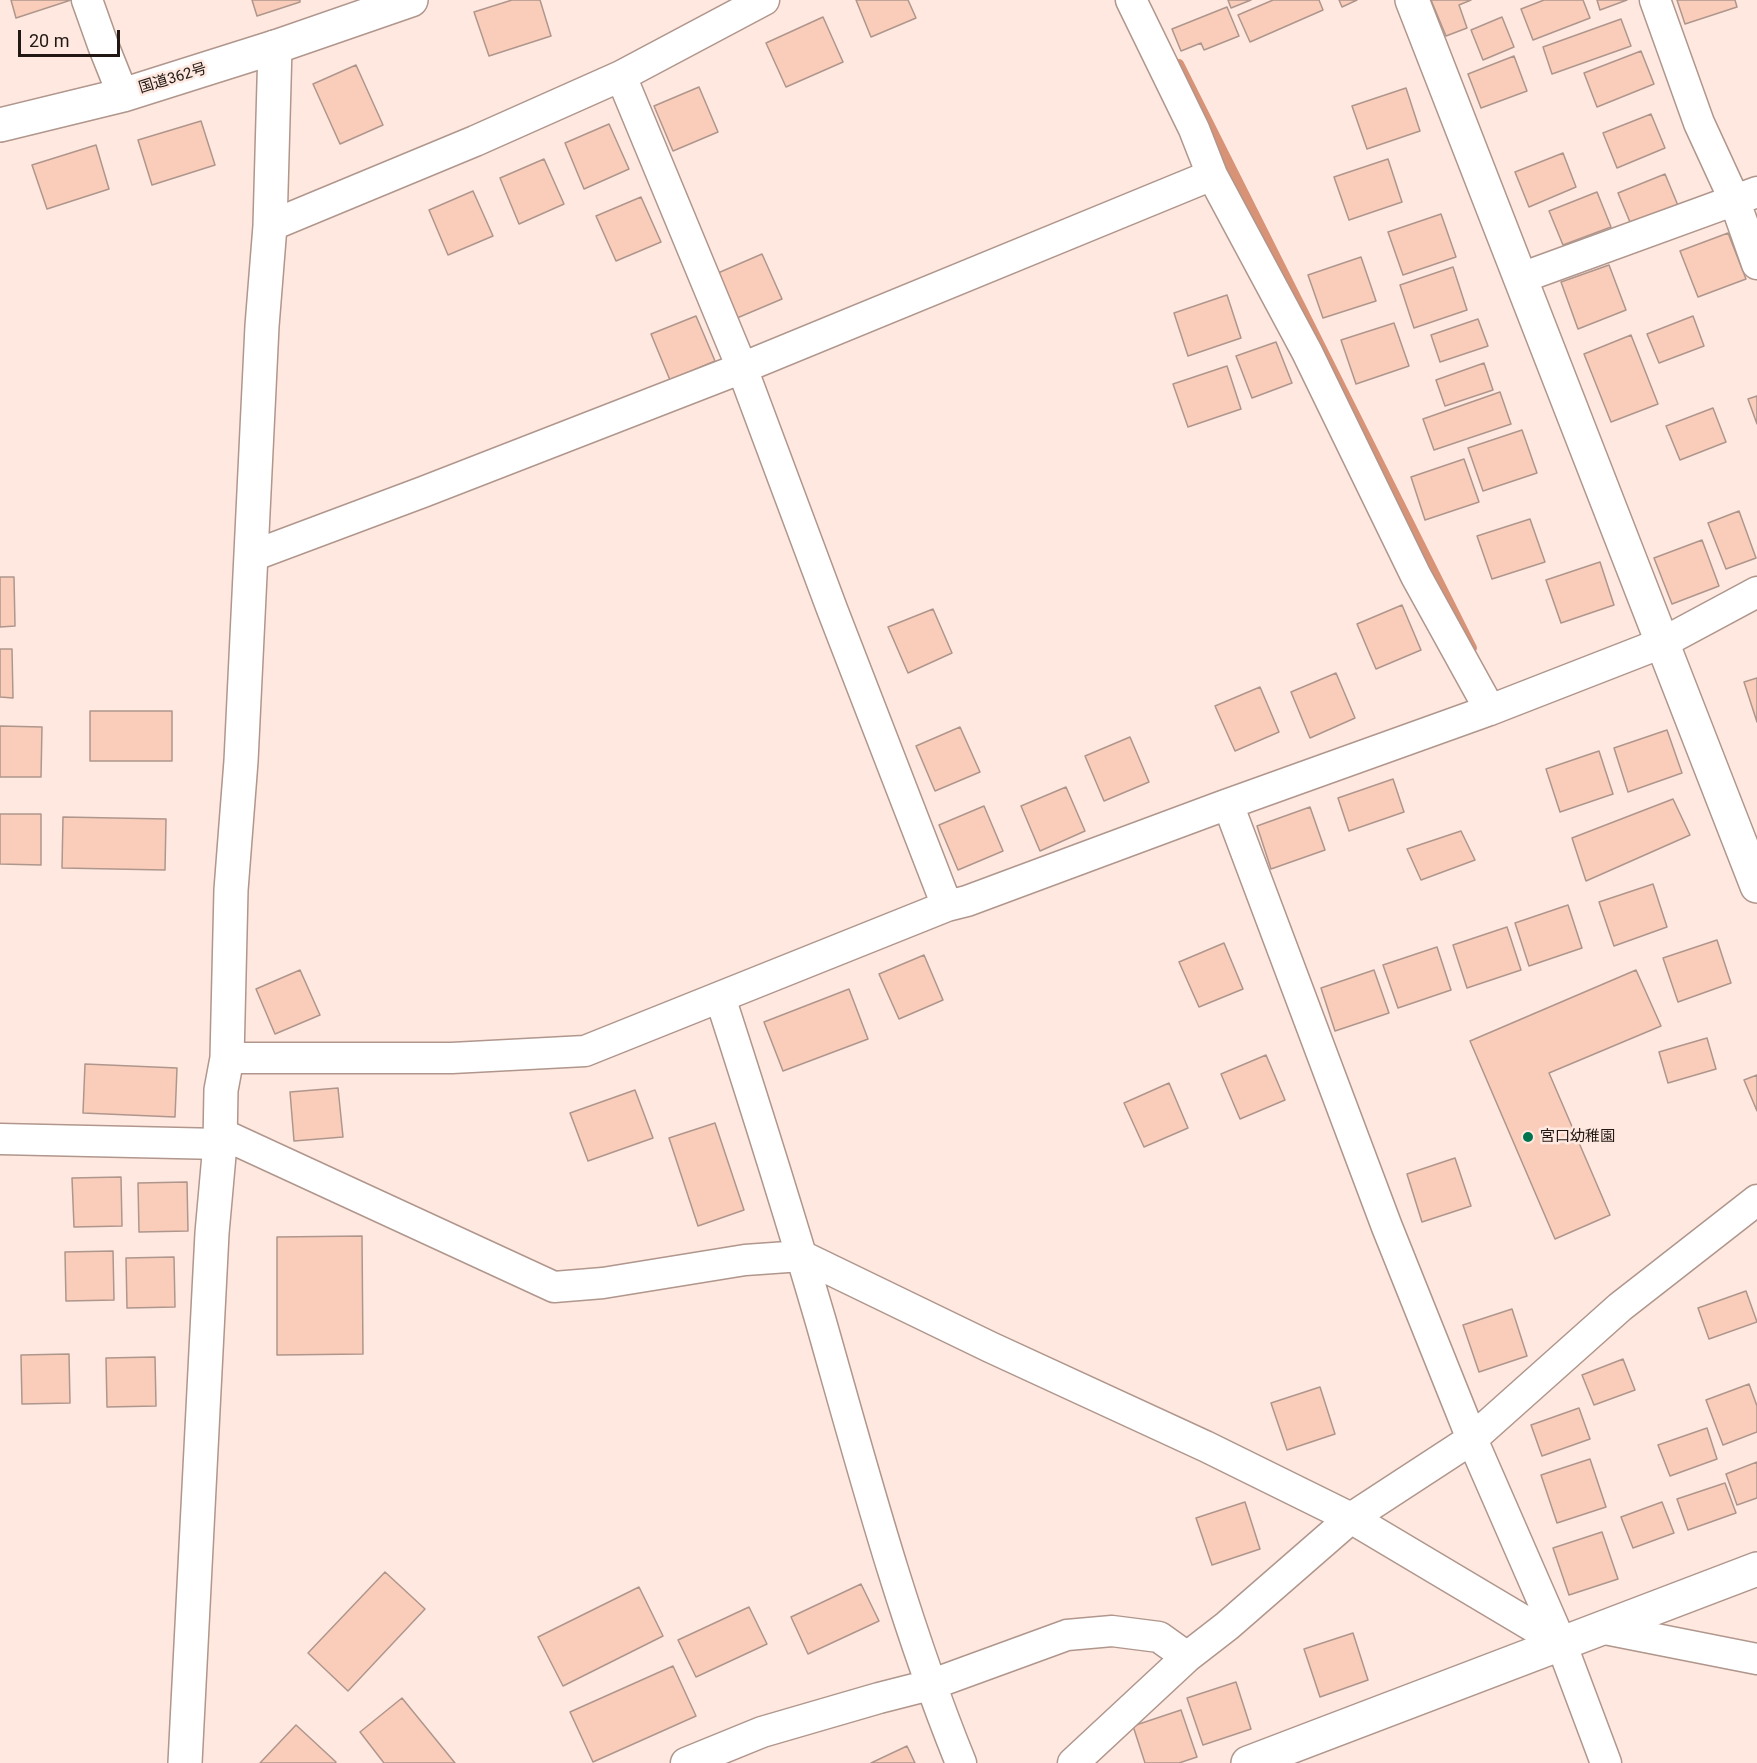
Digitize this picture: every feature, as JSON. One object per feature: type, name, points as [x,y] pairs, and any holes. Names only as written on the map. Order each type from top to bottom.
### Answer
[{"type":"main road","name":"国道362号","points":[[0,125],[123,95],[275,47],[411,0]]},
{"type":"main road","points":[[1412,0],[1757,886]]},
{"type":"main road","points":[[185,1763],[212,1233],[220,1138],[220,1090],[227,1058],[231,890],[241,761],[262,326],[270,226],[275,47]]},
{"type":"main road","points":[[1248,1763],[1757,1569]]},
{"type":"street","points":[[87,0],[102,45],[123,95]]},
{"type":"street","points":[[270,226],[475,141],[621,76],[764,0]]},
{"type":"street","points":[[1131,0],[1194,129],[1212,175],[1306,352],[1416,576],[1490,710]]},
{"type":"street","points":[[1655,0],[1700,123],[1746,196],[1757,264]]},
{"type":"street","points":[[621,76],[742,368],[947,906]]},
{"type":"street","points":[[252,556],[742,368],[1212,175]]},
{"type":"street","points":[[1521,278],[1746,196]]},
{"type":"street","points":[[227,1058],[452,1058],[585,1051],[947,906],[967,901],[1490,710],[1662,643],[1757,592]]},
{"type":"street","points":[[1228,804],[1386,1227],[1472,1439],[1561,1643],[1606,1763]]},
{"type":"street","points":[[720,997],[802,1256],[879,1528],[930,1685],[961,1763]]},
{"type":"street","points":[[0,1139],[220,1138],[554,1287],[603,1283],[745,1260],[802,1256],[990,1347],[1205,1446],[1351,1518],[1561,1643]]},
{"type":"street","points":[[1073,1763],[1187,1657],[1227,1626],[1351,1518],[1472,1439],[1620,1307],[1757,1200]]},
{"type":"street","points":[[1600,1628],[1757,1659]]},
{"type":"street","points":[[686,1763],[762,1732],[930,1685],[1067,1635],[1112,1631],[1159,1637],[1187,1657]]},
{"type":"building","points":[[11,0],[71,0],[16,18]]},
{"type":"building","points":[[252,0],[300,0],[300,2],[257,16]]},
{"type":"building","points":[[512,0],[540,0],[551,36],[489,56],[474,12]]},
{"type":"building","points":[[856,0],[908,0],[916,18],[871,37]]},
{"type":"building","points":[[1228,0],[1251,0],[1231,8]]},
{"type":"building","points":[[1273,0],[1319,0],[1323,10],[1250,42],[1238,15]]},
{"type":"building","points":[[1339,0],[1357,0],[1342,7]]},
{"type":"building","points":[[1431,0],[1471,0],[1459,5],[1467,28],[1446,36]]},
{"type":"building","points":[[1544,0],[1583,0],[1590,18],[1533,40],[1521,9]]},
{"type":"building","points":[[1597,0],[1627,0],[1600,10]]},
{"type":"building","points":[[1677,0],[1735,0],[1737,7],[1685,24]]},
{"type":"building","points":[[1227,7],[1239,36],[1204,50],[1201,43],[1181,51],[1172,29]]},
{"type":"building","points":[[823,17],[843,62],[786,87],[766,43]]},
{"type":"building","points":[[1502,17],[1514,47],[1483,60],[1471,30]]},
{"type":"building","points":[[1621,19],[1631,46],[1552,74],[1543,47]]},
{"type":"building","points":[[1641,51],[1654,84],[1597,107],[1584,73]]},
{"type":"building","points":[[1514,56],[1527,91],[1481,108],[1468,74]]},
{"type":"building","points":[[356,65],[383,125],[340,144],[313,84]]},
{"type":"building","points":[[699,87],[718,132],[673,151],[654,106]]},
{"type":"building","points":[[1406,88],[1420,131],[1367,149],[1352,106]]},
{"type":"building","points":[[1651,114],[1665,148],[1617,168],[1603,133]]},
{"type":"building","points":[[201,121],[215,165],[152,185],[138,140]]},
{"type":"building","points":[[609,124],[629,169],[584,189],[565,143]]},
{"type":"building","points":[[96,145],[109,189],[47,209],[32,165]]},
{"type":"building","points":[[1563,153],[1576,187],[1529,207],[1515,172]]},
{"type":"building","points":[[544,159],[564,204],[519,224],[500,178]]},
{"type":"building","points":[[1388,159],[1402,202],[1349,220],[1334,177]]},
{"type":"building","points":[[1665,174],[1679,208],[1632,227],[1618,193]]},
{"type":"building","points":[[473,191],[493,236],[448,255],[429,210]]},
{"type":"building","points":[[1597,192],[1611,227],[1563,245],[1549,211]]},
{"type":"building","points":[[641,197],[661,242],[616,261],[596,216]]},
{"type":"building","points":[[1441,214],[1456,257],[1403,275],[1388,232]]},
{"type":"building","points":[[1728,233],[1746,279],[1698,297],[1680,251]]},
{"type":"building","points":[[762,254],[782,299],[737,318],[718,273]]},
{"type":"building","points":[[1361,257],[1376,301],[1323,318],[1308,275]]},
{"type":"building","points":[[1609,265],[1626,310],[1578,329],[1561,282]]},
{"type":"building","points":[[1453,267],[1467,310],[1414,328],[1400,285]]},
{"type":"building","points":[[1227,295],[1241,338],[1188,356],[1174,313]]},
{"type":"building","points":[[696,316],[715,361],[670,380],[651,334]]},
{"type":"building","points":[[1693,316],[1704,346],[1659,363],[1647,334]]},
{"type":"building","points":[[1478,319],[1488,346],[1440,362],[1431,335]]},
{"type":"building","points":[[1394,323],[1409,366],[1356,384],[1341,340]]},
{"type":"building","points":[[1631,335],[1658,404],[1611,422],[1584,354]]},
{"type":"building","points":[[1276,342],[1292,383],[1252,398],[1236,356]]},
{"type":"building","points":[[1484,363],[1493,390],[1445,406],[1436,380]]},
{"type":"building","points":[[1227,366],[1241,409],[1188,427],[1173,384]]},
{"type":"building","points":[[1500,392],[1511,424],[1434,450],[1423,419]]},
{"type":"building","points":[[1757,396],[1757,424],[1748,399]]},
{"type":"building","points":[[1713,408],[1726,442],[1680,460],[1666,426]]},
{"type":"building","points":[[1522,430],[1537,473],[1483,491],[1468,448]]},
{"type":"building","points":[[1464,459],[1479,502],[1425,520],[1411,477]]},
{"type":"building","points":[[1739,511],[1756,558],[1726,569],[1708,523]]},
{"type":"building","points":[[1530,519],[1545,562],[1492,579],[1477,536]]},
{"type":"building","points":[[1702,540],[1719,586],[1672,604],[1654,558]]},
{"type":"building","points":[[1600,562],[1614,605],[1561,623],[1546,580]]},
{"type":"building","points":[[0,577],[14,577],[15,626],[0,627]]},
{"type":"building","points":[[1402,605],[1421,650],[1376,669],[1357,624]]},
{"type":"building","points":[[933,609],[952,653],[908,673],[888,627]]},
{"type":"building","points":[[0,649],[12,649],[13,698],[0,697]]},
{"type":"building","points":[[1336,673],[1355,718],[1310,738],[1291,692]]},
{"type":"building","points":[[1757,678],[1757,722],[1744,682]]},
{"type":"building","points":[[1260,687],[1279,732],[1235,751],[1215,706]]},
{"type":"building","points":[[90,711],[172,711],[172,761],[90,761]]},
{"type":"building","points":[[0,726],[42,727],[41,777],[0,777]]},
{"type":"building","points":[[960,727],[980,772],[935,791],[916,746]]},
{"type":"building","points":[[1667,730],[1682,773],[1628,792],[1614,748]]},
{"type":"building","points":[[1130,737],[1149,782],[1104,801],[1085,756]]},
{"type":"building","points":[[1599,751],[1613,794],[1560,812],[1546,769]]},
{"type":"building","points":[[1393,779],[1404,812],[1349,831],[1338,798]]},
{"type":"building","points":[[1066,787],[1085,831],[1040,851],[1021,806]]},
{"type":"building","points":[[1673,799],[1690,835],[1586,881],[1572,838]]},
{"type":"building","points":[[984,806],[1003,851],[958,870],[939,825]]},
{"type":"building","points":[[1310,807],[1325,850],[1271,869],[1257,826]]},
{"type":"building","points":[[0,814],[41,814],[41,865],[0,864]]},
{"type":"building","points":[[63,817],[166,819],[165,870],[62,868]]},
{"type":"building","points":[[1461,831],[1475,860],[1421,880],[1407,849]]},
{"type":"building","points":[[1653,884],[1667,927],[1614,946],[1599,902]]},
{"type":"building","points":[[1568,905],[1582,948],[1529,966],[1515,923]]},
{"type":"building","points":[[1507,927],[1521,970],[1467,988],[1453,945]]},
{"type":"building","points":[[1717,940],[1731,983],[1678,1002],[1663,958]]},
{"type":"building","points":[[1224,943],[1243,989],[1199,1007],[1179,962]]},
{"type":"building","points":[[1437,947],[1451,990],[1398,1008],[1383,965]]},
{"type":"building","points":[[924,955],[943,1000],[899,1019],[879,974]]},
{"type":"building","points":[[300,970],[320,1015],[275,1034],[256,989]]},
{"type":"building","points":[[1374,970],[1389,1013],[1335,1031],[1321,988]]},
{"type":"building","points":[[1636,970],[1661,1026],[1549,1073],[1610,1215],[1555,1239],[1470,1041]]},
{"type":"building","points":[[849,989],[868,1039],[783,1071],[764,1022]]},
{"type":"building","points":[[1707,1038],[1716,1069],[1668,1083],[1659,1052]]},
{"type":"building","points":[[1266,1055],[1285,1100],[1240,1119],[1221,1074]]},
{"type":"building","points":[[85,1064],[177,1068],[175,1117],[83,1113]]},
{"type":"building","points":[[1757,1075],[1757,1111],[1744,1080]]},
{"type":"building","points":[[1169,1083],[1188,1128],[1144,1147],[1124,1103]]},
{"type":"building","points":[[338,1088],[343,1137],[294,1141],[290,1092]]},
{"type":"building","points":[[635,1090],[653,1138],[588,1161],[570,1113]]},
{"type":"building","points":[[715,1123],[744,1210],[698,1226],[669,1138]]},
{"type":"building","points":[[1455,1158],[1471,1206],[1422,1222],[1407,1174]]},
{"type":"building","points":[[121,1177],[122,1226],[74,1227],[72,1178]]},
{"type":"building","points":[[187,1182],[188,1231],[139,1232],[138,1183]]},
{"type":"building","points":[[362,1236],[363,1354],[277,1355],[277,1237]]},
{"type":"building","points":[[113,1251],[114,1300],[66,1301],[65,1252]]},
{"type":"building","points":[[174,1257],[175,1307],[127,1308],[126,1258]]},
{"type":"building","points":[[1746,1291],[1757,1322],[1709,1339],[1698,1308]]},
{"type":"building","points":[[1512,1309],[1527,1356],[1479,1372],[1463,1325]]},
{"type":"building","points":[[69,1354],[70,1403],[22,1404],[21,1355]]},
{"type":"building","points":[[155,1357],[156,1406],[107,1407],[106,1358]]},
{"type":"building","points":[[1623,1359],[1635,1390],[1594,1405],[1582,1375]]},
{"type":"building","points":[[1749,1384],[1757,1406],[1757,1432],[1723,1445],[1706,1400]]},
{"type":"building","points":[[1320,1387],[1335,1434],[1287,1450],[1271,1403]]},
{"type":"building","points":[[1579,1408],[1590,1439],[1542,1456],[1531,1425]]},
{"type":"building","points":[[1707,1428],[1717,1459],[1670,1476],[1658,1445]]},
{"type":"building","points":[[1590,1459],[1606,1507],[1557,1523],[1541,1475]]},
{"type":"building","points":[[1757,1462],[1757,1498],[1737,1505],[1726,1474]]},
{"type":"building","points":[[1725,1483],[1736,1513],[1688,1530],[1677,1499]]},
{"type":"building","points":[[1245,1502],[1260,1549],[1212,1565],[1196,1518]]},
{"type":"building","points":[[1662,1502],[1674,1533],[1633,1548],[1621,1517]]},
{"type":"building","points":[[1602,1532],[1618,1579],[1569,1595],[1553,1548]]},
{"type":"building","points":[[385,1572],[425,1609],[348,1691],[308,1653]]},
{"type":"building","points":[[861,1584],[879,1621],[808,1654],[791,1617]]},
{"type":"building","points":[[639,1587],[663,1636],[563,1686],[538,1637]]},
{"type":"building","points":[[749,1607],[767,1644],[696,1677],[678,1640]]},
{"type":"building","points":[[1353,1633],[1368,1680],[1320,1697],[1304,1649]]},
{"type":"building","points":[[673,1666],[696,1716],[593,1762],[570,1712]]},
{"type":"building","points":[[1236,1682],[1251,1729],[1203,1745],[1187,1698]]},
{"type":"building","points":[[402,1698],[455,1763],[384,1763],[360,1732]]},
{"type":"building","points":[[1181,1710],[1197,1757],[1179,1763],[1145,1763],[1133,1726]]},
{"type":"building","points":[[296,1725],[336,1762],[260,1763]]},
{"type":"building","points":[[907,1746],[915,1763],[871,1763]]},
{"type":"waterway","points":[[1179,64],[1472,648]]},
{"type":"place","name":"宮口幼稚園","points":[[1528,1137]]}]
